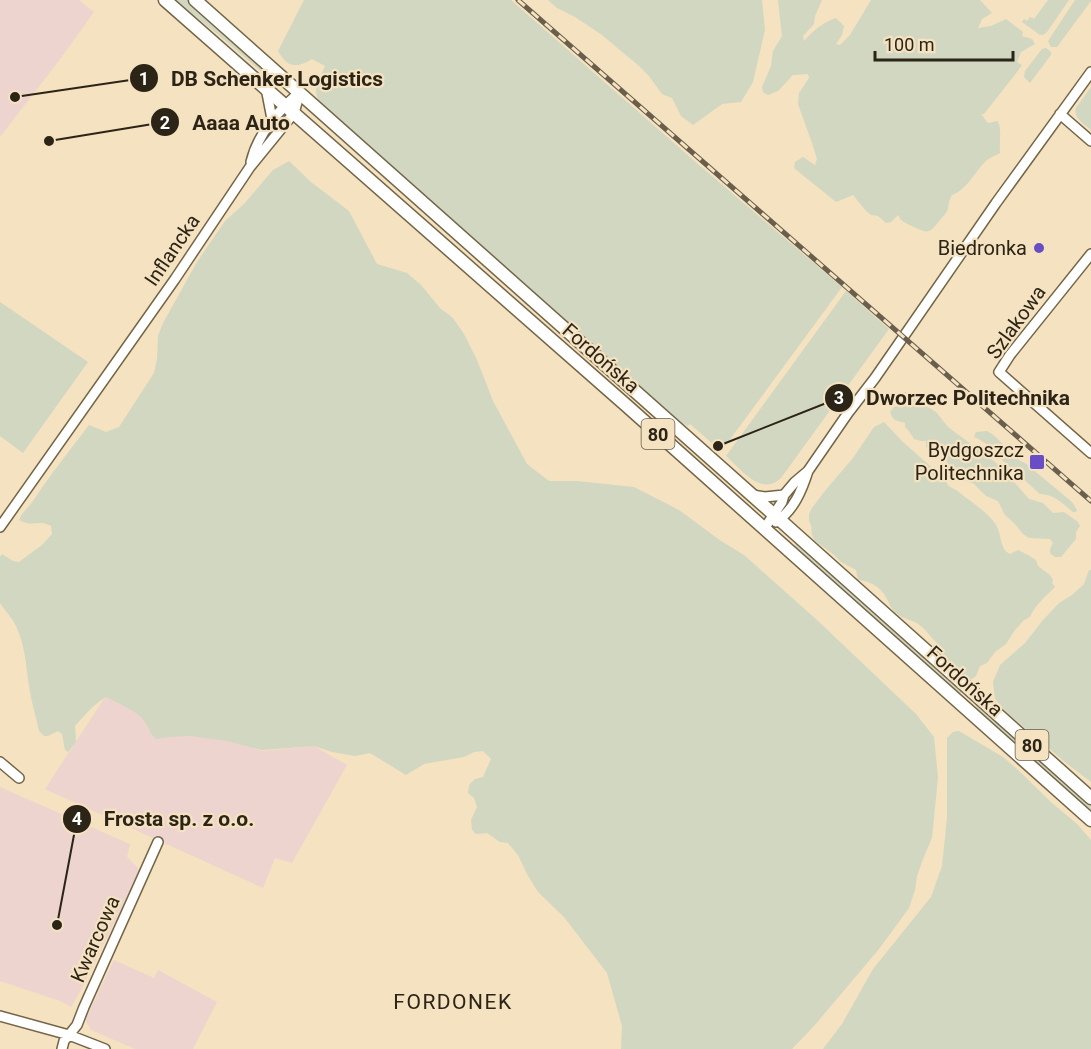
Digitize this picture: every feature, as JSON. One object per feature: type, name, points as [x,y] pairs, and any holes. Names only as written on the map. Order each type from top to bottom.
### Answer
[{"type":"main road","name":"Fordońska","points":[[165,0],[1091,820]]},
{"type":"main road","name":"Fordońska","points":[[195,0],[1091,798]]},
{"type":"street","points":[[777,517],[784,495],[808,471],[1091,72]]},
{"type":"street","points":[[266,88],[272,119]]},
{"type":"street","points":[[290,109],[300,92]]},
{"type":"street","name":"Inflancka","points":[[250,167],[253,154],[272,119],[290,109]]},
{"type":"street","name":"Inflancka","points":[[0,527],[175,279],[290,109]]},
{"type":"street","points":[[1060,114],[1091,141]]},
{"type":"street","name":"Szlakowa","points":[[1091,254],[999,372],[1091,453]]},
{"type":"street","points":[[764,529],[788,511],[802,491],[808,471]]},
{"type":"street","points":[[752,495],[765,497],[784,495]]},
{"type":"street","points":[[0,762],[19,778]]},
{"type":"street","name":"Kwarcowa","points":[[63,1049],[64,1041],[77,1025],[155,842]]},
{"type":"street","points":[[0,1016],[69,1035],[105,1049]]},
{"type":"shaded area","points":[[0,0],[79,0],[94,12],[0,137]]},
{"type":"shaded area","points":[[109,691],[262,751],[314,746],[347,765],[292,863],[275,858],[263,888],[45,789]]},
{"type":"shaded area","points":[[0,787],[130,844],[127,857],[140,870],[71,1007],[60,1001],[0,981]]},
{"type":"shaded area","points":[[114,960],[154,978],[158,970],[217,1002],[193,1049],[135,1049],[91,1030],[85,1020]]},
{"type":"green space","points":[[174,0],[189,0],[273,76],[270,79]]},
{"type":"green space","points":[[304,0],[511,0],[842,287],[723,449],[716,442],[713,444],[690,424],[688,426],[671,417],[320,103],[316,88],[325,66],[312,59],[292,65],[278,51]]},
{"type":"green space","points":[[548,0],[762,0],[765,30],[753,82],[741,102],[722,104],[693,125],[681,116],[672,98],[662,94],[639,66],[602,35],[557,8]]},
{"type":"green space","points":[[778,0],[822,0],[814,24],[803,36],[804,41],[818,27],[836,18],[844,26],[842,35],[836,44],[840,45],[850,35],[871,0],[980,0],[992,13],[982,19],[978,28],[991,26],[1006,19],[1023,32],[1022,36],[1032,39],[1035,44],[1021,52],[1017,62],[1022,65],[984,114],[981,114],[988,123],[998,121],[1000,153],[985,162],[966,185],[952,195],[947,211],[931,230],[917,229],[904,222],[898,215],[891,222],[886,223],[878,216],[866,211],[853,195],[836,202],[794,168],[795,162],[803,157],[815,165],[817,159],[798,104],[799,93],[809,78],[808,74],[793,75],[778,91],[768,95],[763,92],[762,87],[771,66],[773,51],[782,36]]},
{"type":"green space","points":[[1048,0],[1069,0],[1047,32],[1040,35],[1022,22],[1024,19],[1027,21],[1030,17],[1034,19]]},
{"type":"green space","points":[[1075,0],[1091,1],[1057,47],[1051,47],[1048,41]]},
{"type":"green space","points":[[1046,48],[1051,55],[1030,83],[1024,77],[1025,71],[1042,49]]},
{"type":"green space","points":[[1091,87],[1091,130],[1080,121],[1075,112]]},
{"type":"green space","points":[[289,161],[311,182],[349,211],[377,264],[407,273],[421,285],[440,308],[453,318],[464,334],[493,401],[527,464],[549,481],[577,481],[634,487],[679,510],[744,555],[916,714],[934,737],[938,777],[932,838],[917,876],[909,908],[879,949],[792,1049],[621,1049],[622,1026],[607,973],[564,917],[538,892],[518,855],[508,843],[500,842],[487,833],[476,834],[472,830],[471,820],[477,807],[474,798],[468,793],[469,785],[475,779],[483,777],[491,759],[483,751],[424,764],[406,775],[370,753],[355,756],[314,746],[262,750],[227,741],[191,736],[156,739],[137,714],[106,697],[75,726],[76,742],[68,752],[65,750],[62,734],[58,731],[44,736],[39,731],[19,633],[0,603],[0,557],[2,554],[19,562],[42,545],[52,534],[51,526],[19,520],[23,512],[89,425],[106,432],[119,427],[154,373],[158,336],[163,323],[197,262],[225,221],[244,204],[273,170]]},
{"type":"green space","points":[[846,291],[889,329],[781,478],[774,483],[759,483],[745,474],[726,456]]},
{"type":"green space","points":[[0,302],[88,362],[23,453],[0,436]]},
{"type":"green space","points":[[904,392],[910,392],[921,403],[936,412],[948,427],[999,465],[1029,499],[1043,503],[1053,513],[1064,512],[1078,522],[1080,526],[1076,532],[1076,539],[1061,557],[1055,557],[1050,553],[1053,543],[1050,539],[1029,538],[1023,534],[1005,515],[998,501],[986,496],[974,484],[962,479],[950,468],[940,450],[930,450],[926,447],[926,441],[914,439],[905,427],[905,423],[894,419],[890,412],[902,402]]},
{"type":"green space","points":[[884,422],[947,481],[950,487],[978,506],[993,520],[1006,552],[1010,554],[1018,550],[1028,555],[1036,560],[1038,566],[1053,580],[1055,587],[1030,617],[1015,630],[1006,644],[995,652],[987,663],[980,666],[976,676],[970,680],[964,679],[940,656],[937,643],[923,628],[896,613],[880,589],[868,582],[858,580],[856,570],[841,562],[815,541],[812,535],[809,514],[812,508],[853,458],[874,427]]},
{"type":"green space","points":[[987,431],[993,434],[1015,457],[1072,502],[1076,512],[1054,498],[1040,494],[994,450],[974,437],[976,432]]},
{"type":"green space","points":[[797,543],[964,692],[957,693],[793,548]]},
{"type":"green space","points":[[1091,570],[1091,782],[1005,711],[995,699],[993,682],[1000,665],[1025,643],[1059,603],[1084,584]]},
{"type":"green space","points":[[977,705],[1091,805],[1091,813],[978,711]]},
{"type":"green space","points":[[959,731],[1003,757],[1077,824],[1091,840],[1091,1049],[823,1049],[842,1024],[873,969],[931,897],[942,866],[947,818],[947,738],[953,732]]},
{"type":"railway","points":[[518,0],[1091,501]]},
{"type":"place","name":"DB Schenker Logistics","points":[[15,97]]},
{"type":"place","name":"Aaaa Auto","points":[[49,141]]},
{"type":"place","name":"Biedronka","points":[[1039,248]]},
{"type":"place","name":"Dworzec Politechnika","points":[[718,446]]},
{"type":"place","name":"Bydgoszcz Politechnika","points":[[1037,462]]},
{"type":"place","name":"Frosta sp. z o.o.","points":[[57,925]]},
{"type":"district","name":"FORDONEK","points":[[453,1002]]}]
